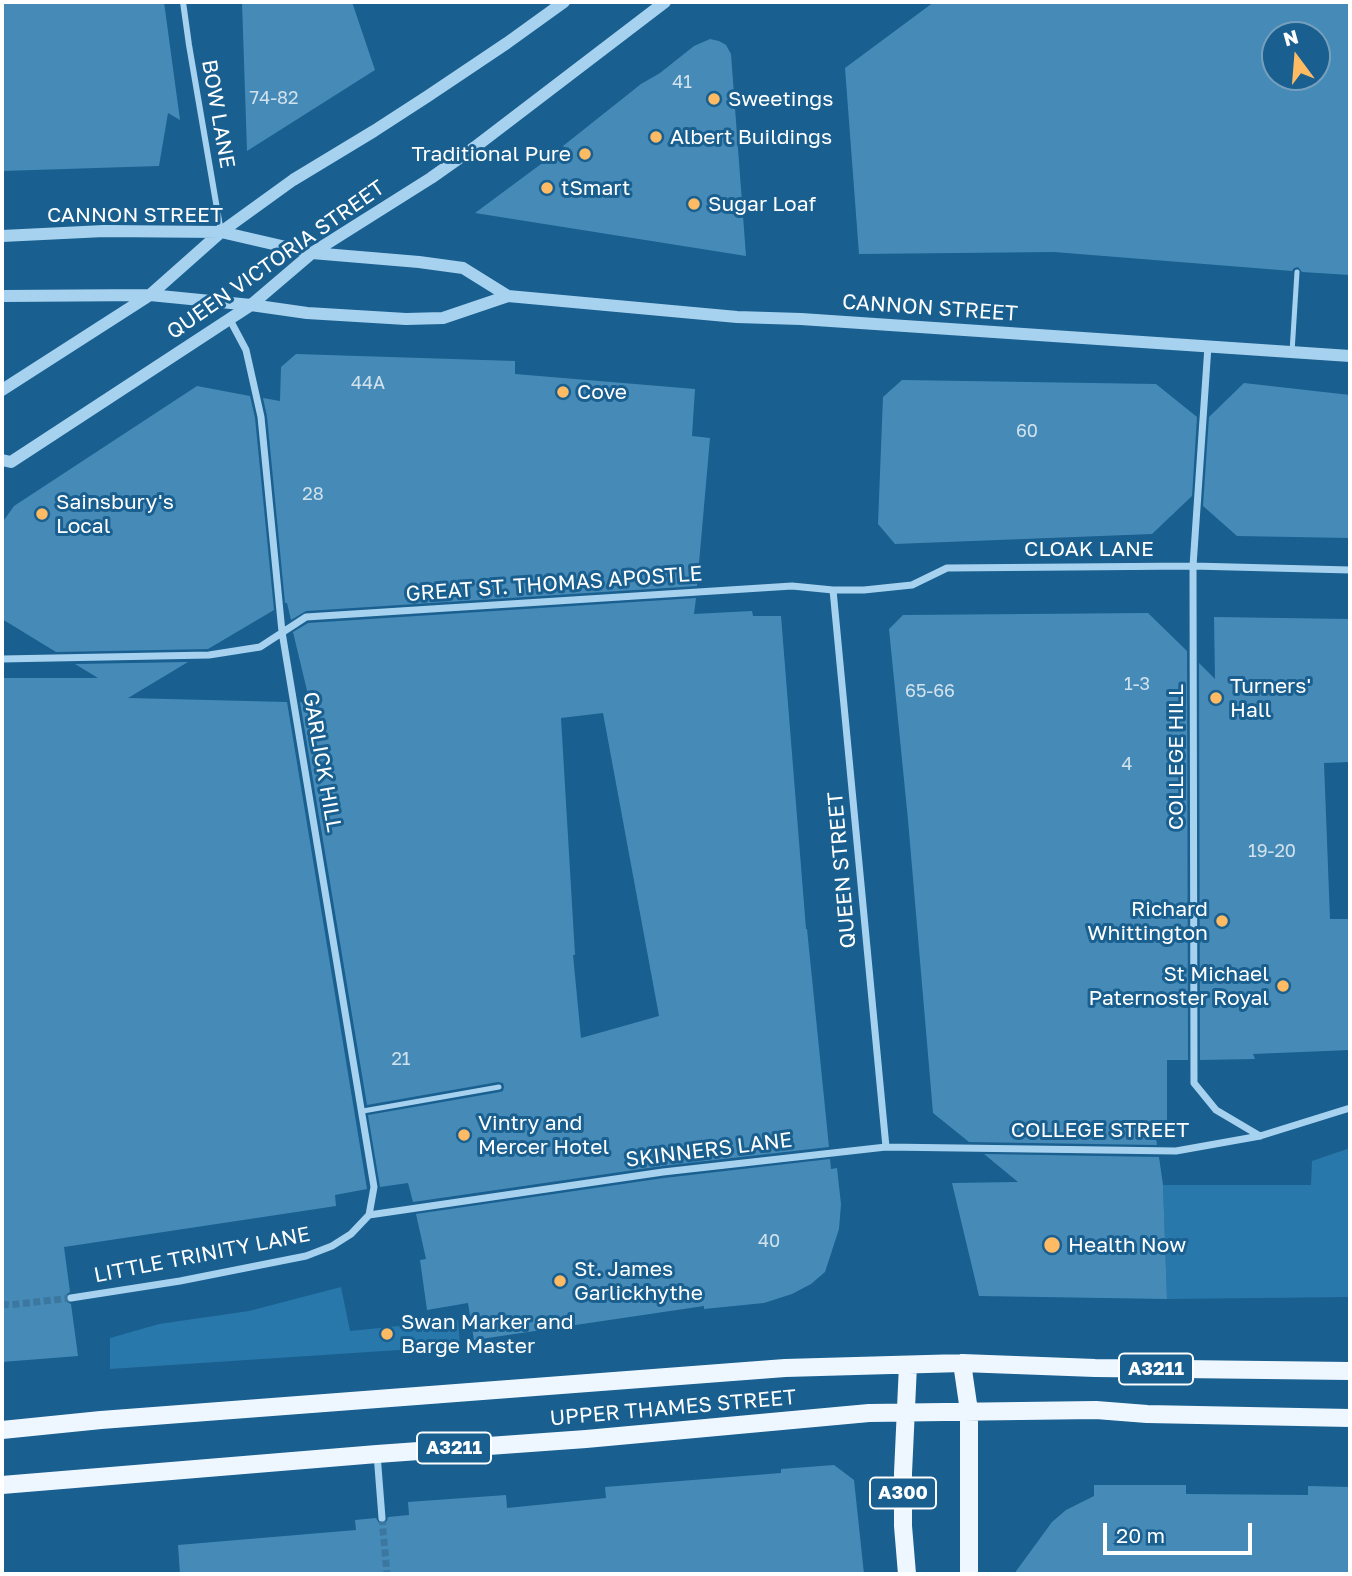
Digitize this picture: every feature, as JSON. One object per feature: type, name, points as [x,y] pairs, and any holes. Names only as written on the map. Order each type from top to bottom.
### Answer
[{"type":"main road","name":"UPPER THAMES STREET","points":[[2,1430],[101,1420],[785,1368],[962,1363],[1095,1368],[1350,1371]]},
{"type":"main road","points":[[962,1363],[968,1411],[968,1574]]},
{"type":"main road","name":"A300","points":[[907,1574],[903,1486],[908,1365]]},
{"type":"main road","name":"UPPER THAMES STREET","points":[[2,1485],[586,1439],[869,1413],[1096,1410],[1147,1414],[1350,1418]]},
{"type":"street","name":"BOW LANE","points":[[183,2],[221,232]]},
{"type":"street","name":"QUEEN VICTORIA STREET","points":[[2,390],[150,295],[221,232],[293,180],[374,131],[564,2]]},
{"type":"street","name":"QUEEN VICTORIA STREET","points":[[2,460],[11,462],[251,305],[312,253],[475,147],[665,2]]},
{"type":"street","name":"CANNON STREET","points":[[2,236],[104,231],[221,232],[312,253],[463,268],[509,296]]},
{"type":"street","name":"CANNON STREET","points":[[2,296],[150,295],[319,314],[406,319],[443,318],[509,296],[737,317],[1350,355]]},
{"type":"street","name":"GARLICK HILL","points":[[229,318],[246,350],[261,418],[282,632],[374,1187],[369,1215]]},
{"type":"street","name":"COLLEGE HILL","points":[[1208,346],[1193,566],[1194,1083],[1216,1110],[1260,1136]]},
{"type":"street","name":"CLOAK LANE","points":[[833,590],[912,585],[947,568],[1193,566],[1350,569]]},
{"type":"street","name":"GREAT ST. THOMAS APOSTLE","points":[[2,659],[209,655],[260,647],[306,617],[792,586],[833,590]]},
{"type":"street","name":"QUEEN STREET","points":[[833,590],[886,1147]]},
{"type":"street","name":"COLLEGE STREET","points":[[886,1147],[1176,1151],[1260,1136],[1350,1108]]},
{"type":"street","name":"SKINNERS LANE","points":[[369,1215],[663,1172],[886,1147]]},
{"type":"street","name":"LITTLE TRINITY LANE","points":[[71,1298],[180,1281],[306,1255],[342,1240],[369,1215]]},
{"type":"street","points":[[377,1454],[382,1518]]},
{"type":"lane","points":[[1292,352],[1297,272]]},
{"type":"lane","points":[[363,1111],[499,1087]]},
{"type":"shaded area","points":[[1350,1148],[1350,1297],[1167,1299],[1163,1185],[1311,1185],[1312,1161]]},
{"type":"shaded area","points":[[341,1287],[350,1331],[458,1320],[460,1346],[110,1369],[110,1338],[159,1324],[249,1311]]},
{"type":"building","points":[[2,2],[164,2],[180,120],[168,113],[159,166],[2,171]]},
{"type":"building","points":[[242,2],[352,2],[375,70],[247,151]]},
{"type":"building","points":[[934,2],[1350,2],[1350,275],[1302,272],[1298,267],[1292,271],[1054,252],[859,254],[845,68]]},
{"type":"building","points":[[710,39],[726,45],[731,54],[746,256],[475,213],[564,147],[641,84],[660,73],[694,46]]},
{"type":"building","points":[[296,354],[515,361],[515,374],[695,389],[692,436],[710,438],[697,586],[306,611],[291,620],[285,603],[263,398],[280,401],[281,367]]},
{"type":"building","points":[[902,380],[1156,384],[1197,417],[1192,496],[1152,534],[895,544],[878,524],[883,397]]},
{"type":"building","points":[[1244,383],[1350,395],[1350,538],[1237,536],[1203,506],[1209,417]]},
{"type":"building","points":[[197,386],[250,396],[255,418],[274,610],[208,649],[56,652],[2,619],[2,523],[14,506]]},
{"type":"building","points":[[696,598],[694,614],[752,611],[753,616],[781,616],[806,929],[829,1147],[662,1166],[413,1202],[408,1183],[380,1187],[368,1115],[500,1092],[504,1087],[503,1083],[498,1082],[367,1105],[300,702],[310,703],[293,632],[308,623]],"holes":[[[603,713],[659,1016],[581,1038],[573,955],[561,718]]]},
{"type":"building","points":[[1148,613],[1187,651],[1188,1060],[1167,1060],[1167,1131],[1155,1131],[1157,1145],[969,1142],[933,1113],[889,629],[903,615]]},
{"type":"building","points":[[1214,617],[1350,619],[1350,762],[1324,763],[1330,919],[1350,919],[1350,1050],[1253,1054],[1255,1059],[1200,1060],[1199,663],[1215,679]]},
{"type":"building","points":[[188,662],[128,698],[287,702],[367,1189],[335,1195],[336,1206],[64,1247],[70,1292],[65,1298],[71,1304],[78,1356],[2,1362],[2,678],[98,678],[75,664]]},
{"type":"building","points":[[984,1154],[1159,1157],[1163,1185],[1167,1299],[979,1296],[952,1183],[1018,1182]]},
{"type":"building","points":[[830,1159],[831,1169],[837,1168],[841,1204],[839,1229],[825,1272],[811,1284],[792,1294],[764,1303],[704,1309],[704,1306],[474,1340],[468,1303],[427,1310],[420,1260],[426,1259],[416,1214],[664,1178]]},
{"type":"building","points":[[834,1465],[854,1480],[864,1574],[180,1574],[178,1545],[356,1530],[355,1520],[376,1518],[383,1524],[388,1517],[409,1515],[408,1502],[506,1495],[507,1508],[606,1498],[605,1487],[781,1473],[781,1469]]},
{"type":"building","points":[[1094,1485],[1186,1485],[1186,1494],[1308,1495],[1308,1486],[1350,1487],[1350,1574],[1014,1574],[1052,1522],[1066,1510],[1094,1496]]},
{"type":"tunnel","points":[[2,1304],[71,1298]]},
{"type":"tunnel","points":[[382,1518],[387,1574]]},
{"type":"place","name":"Sweetings","points":[[714,99]]},
{"type":"place","name":"Albert Buildings","points":[[656,137]]},
{"type":"place","name":"Traditional Pure","points":[[585,154]]},
{"type":"place","name":"tSmart","points":[[547,188]]},
{"type":"place","name":"Sugar Loaf","points":[[694,204]]},
{"type":"place","name":"Cove","points":[[563,392]]},
{"type":"place","name":"Sainsbury's Local","points":[[42,514]]},
{"type":"place","name":"Turners' Hall","points":[[1216,698]]},
{"type":"place","name":"Richard Whittington","points":[[1222,921]]},
{"type":"place","name":"St Michael Paternoster Royal","points":[[1283,986]]},
{"type":"place","name":"Vintry and Mercer Hotel","points":[[464,1135]]},
{"type":"place","name":"Health Now","points":[[1052,1245]]},
{"type":"place","name":"St. James Garlickhythe","points":[[560,1281]]},
{"type":"place","name":"Swan Marker and Barge Master","points":[[387,1334]]}]
